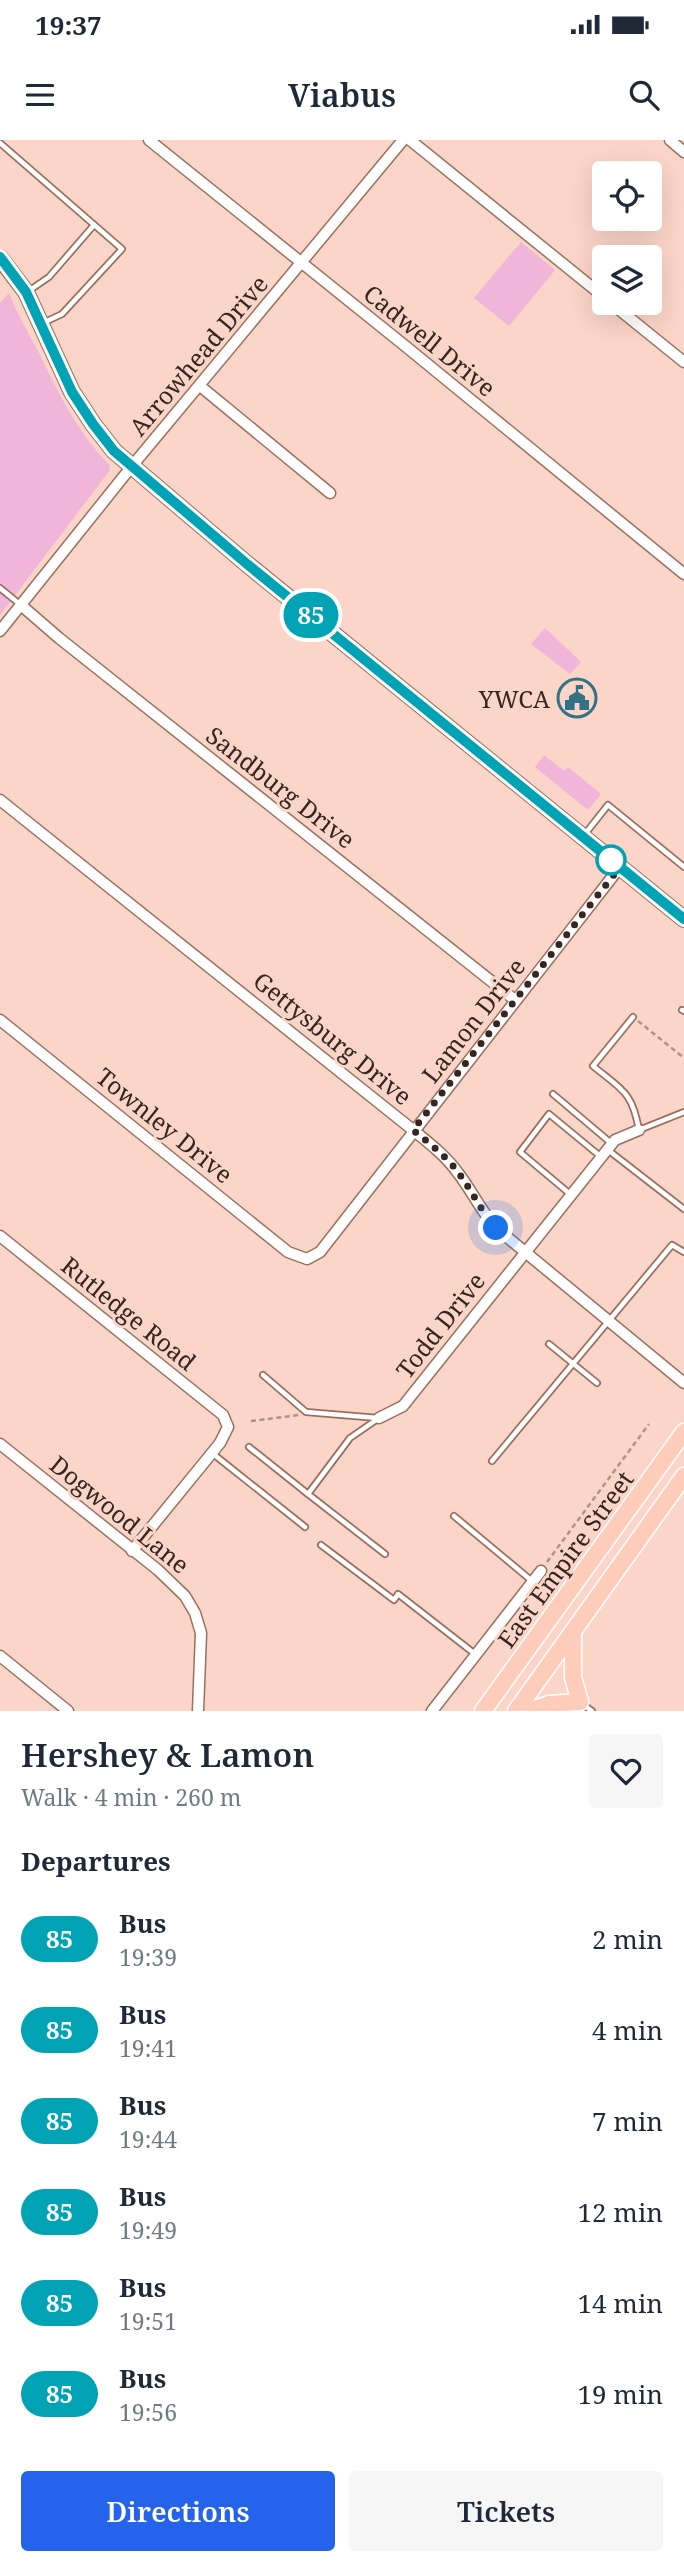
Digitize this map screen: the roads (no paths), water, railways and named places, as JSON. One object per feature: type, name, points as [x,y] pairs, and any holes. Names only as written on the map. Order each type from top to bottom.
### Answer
[{"type":"main road","points":[[0,257],[26,292],[72,392],[114,451],[247,564],[583,837],[682,912]]},
{"type":"main road","name":"East Empire Street","points":[[483,1711],[684,1432]]},
{"type":"main road","name":"East Empire Street","points":[[516,1711],[684,1476]]},
{"type":"main road","points":[[529,1711],[549,1704],[586,1706],[573,1677],[573,1633]]},
{"type":"street","name":"Cadwell Drive","points":[[149,140],[684,574]]},
{"type":"street","name":"Arrowhead Drive","points":[[0,631],[132,466],[403,140]]},
{"type":"street","points":[[410,140],[592,287]]},
{"type":"street","points":[[670,140],[684,152]]},
{"type":"street","points":[[626,315],[684,362]]},
{"type":"street","points":[[200,386],[330,493]]},
{"type":"street","name":"Sandburg Drive","points":[[22,606],[515,1000]]},
{"type":"street","name":"Gettysburg Drive","points":[[0,800],[442,1154],[458,1172],[481,1210],[496,1228],[684,1383]]},
{"type":"street","name":"Lamon Drive","points":[[305,1259],[320,1252],[620,867]]},
{"type":"street","name":"Townley Drive","points":[[0,1020],[288,1252],[305,1259]]},
{"type":"street","name":"Todd Drive","points":[[379,1418],[402,1406],[615,1140],[639,1130]]},
{"type":"street","name":"Rutledge Road","points":[[0,1236],[223,1416],[227,1426],[225,1434],[211,1453]]},
{"type":"street","name":"Dogwood Lane","points":[[0,1444],[179,1588],[195,1613],[201,1643],[198,1711]]},
{"type":"street","points":[[132,1551],[211,1453]]},
{"type":"street","points":[[432,1711],[541,1571]]},
{"type":"street","points":[[0,1656],[68,1711]]},
{"type":"lane","points":[[0,143],[122,249],[62,314],[42,324]]},
{"type":"lane","points":[[26,292],[49,277],[94,225]]},
{"type":"lane","points":[[0,588],[22,606]]},
{"type":"lane","points":[[583,837],[608,805],[684,867]]},
{"type":"lane","points":[[633,1017],[593,1066],[635,1104],[639,1130],[684,1112]]},
{"type":"lane","points":[[553,1094],[607,1150]]},
{"type":"lane","points":[[571,1194],[520,1152],[549,1114],[607,1150],[684,1209]]},
{"type":"lane","points":[[492,1461],[672,1245],[684,1252]]},
{"type":"lane","points":[[549,1343],[597,1383]]},
{"type":"lane","points":[[263,1375],[306,1412],[379,1418]]},
{"type":"lane","points":[[308,1494],[350,1438],[379,1418]]},
{"type":"lane","points":[[249,1447],[385,1554]]},
{"type":"lane","points":[[211,1453],[305,1527]]},
{"type":"lane","points":[[454,1516],[532,1581]]},
{"type":"lane","points":[[321,1545],[394,1600],[398,1594],[475,1655]]},
{"type":"place","name":"YWCA","points":[[577,698]]}]
